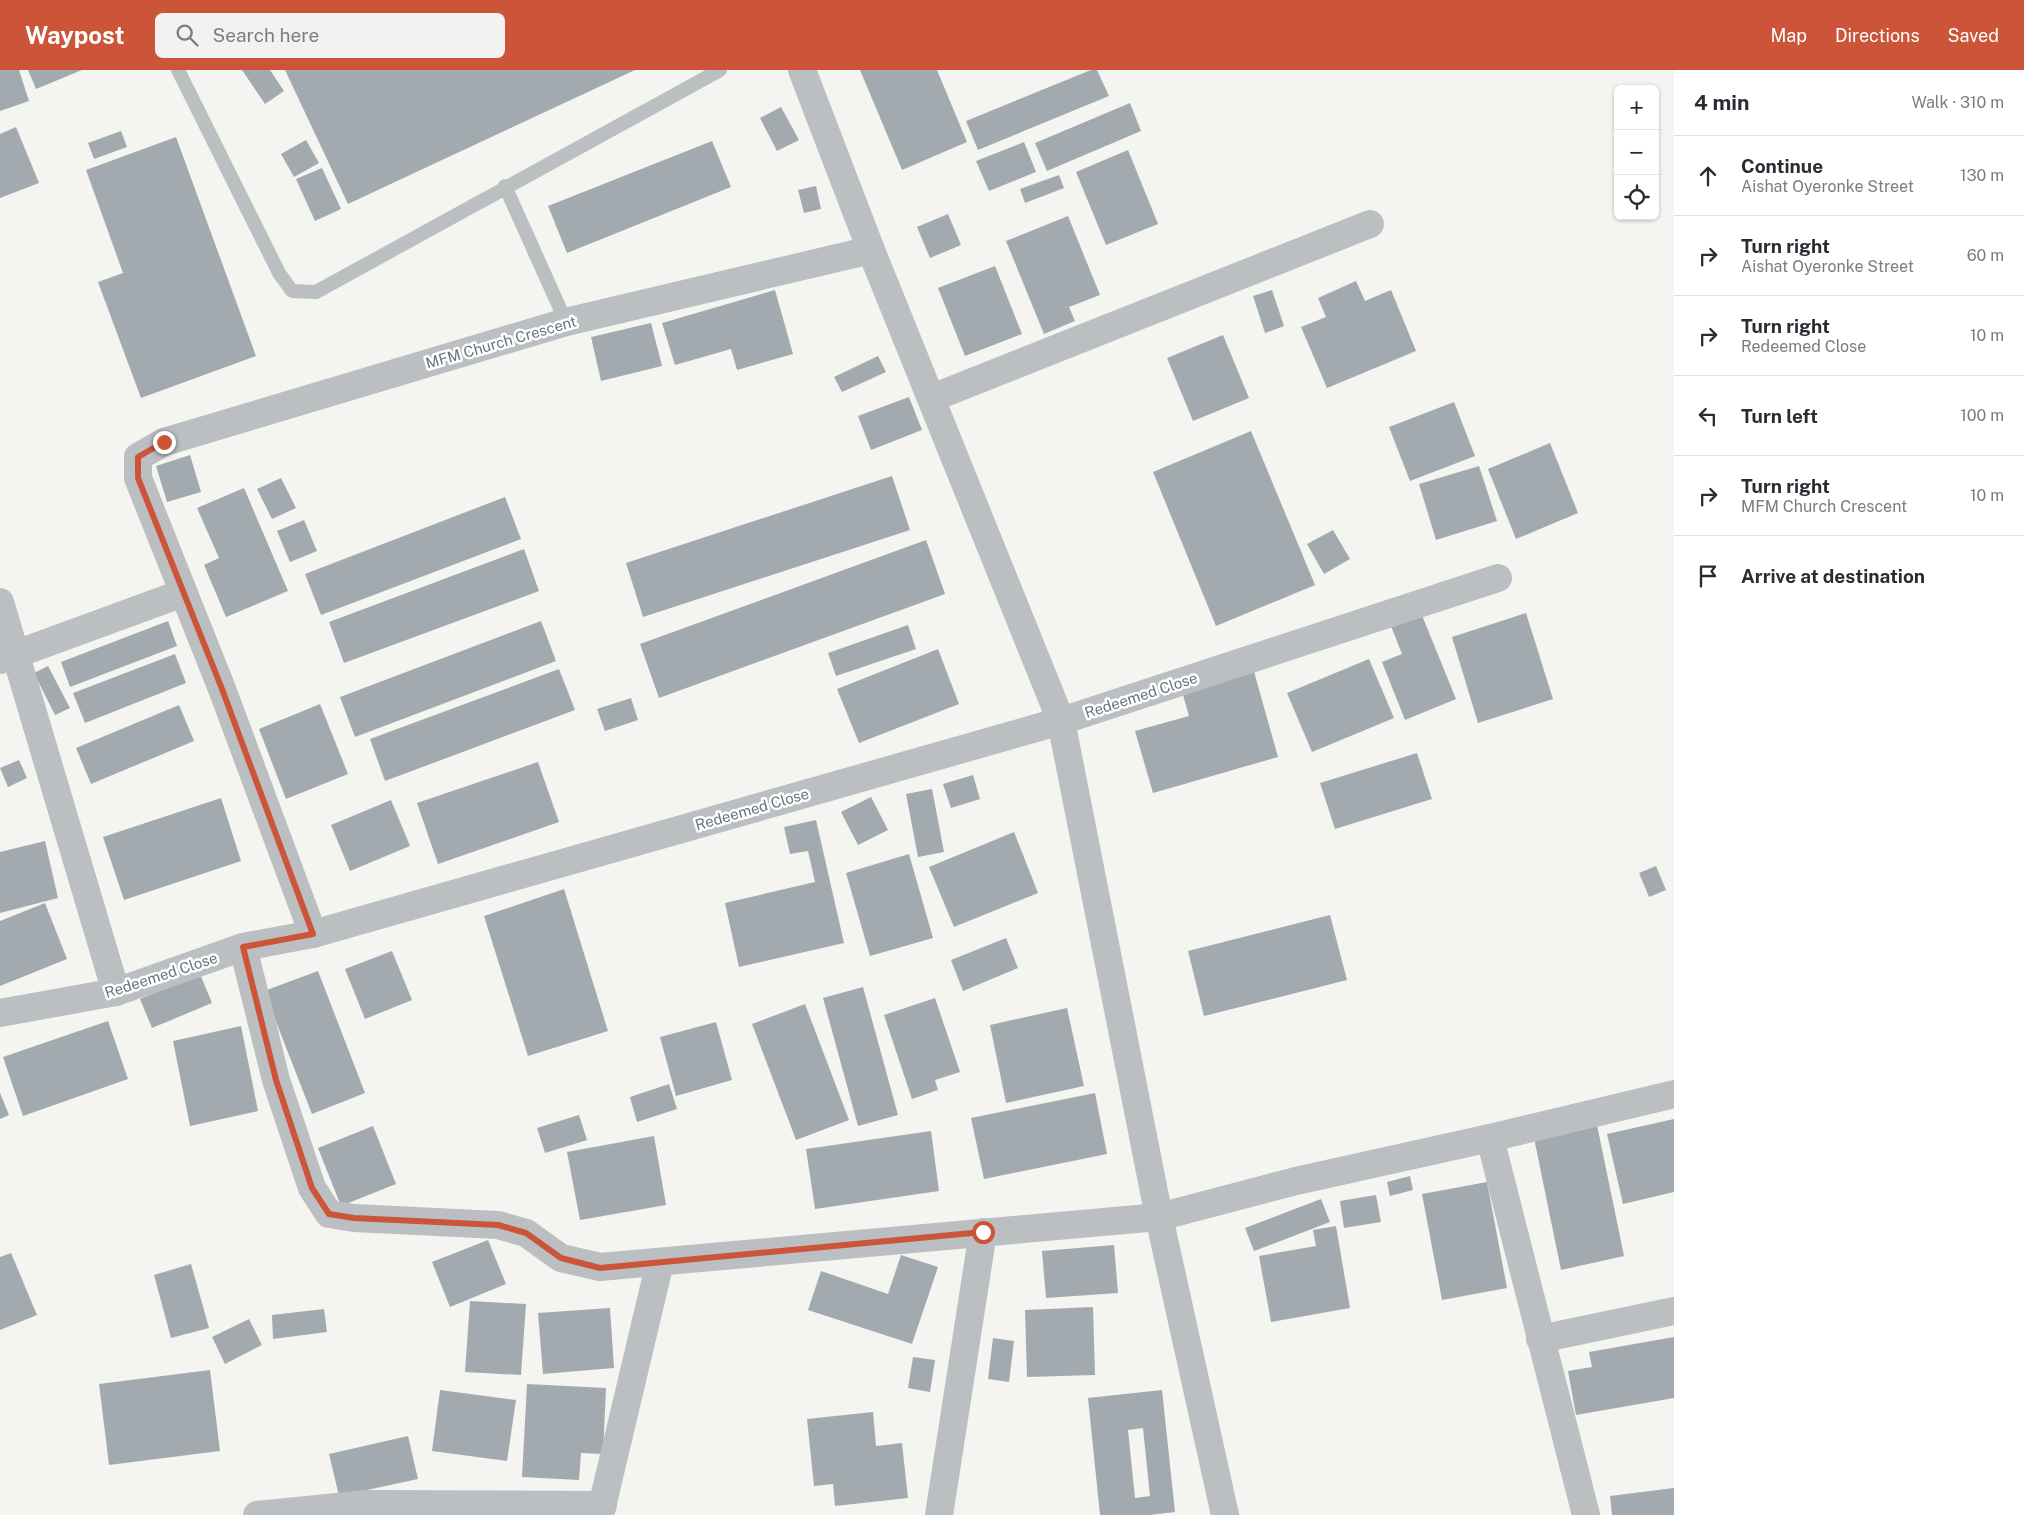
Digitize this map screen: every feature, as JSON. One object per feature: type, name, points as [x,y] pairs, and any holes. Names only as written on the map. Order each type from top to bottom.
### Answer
[{"type":"street","points":[[802,70],[871,250],[1060,721],[1159,1217],[1225,1515]]},
{"type":"street","points":[[932,398],[1370,224]]},
{"type":"street","name":"MFM Church Crescent","points":[[183,593],[138,478],[138,457],[164,442],[566,322],[871,250]]},
{"type":"street","name":"Redeemed Close","points":[[0,1014],[116,992],[243,947],[313,934],[1060,721],[1498,578]]},
{"type":"street","points":[[7,657],[183,593],[222,689],[313,934]]},
{"type":"street","points":[[0,602],[7,657],[116,992]]},
{"type":"street","points":[[243,947],[276,1080],[312,1188],[329,1214],[354,1218],[498,1225],[526,1233],[561,1258],[600,1268],[1159,1217],[1296,1181],[1490,1138],[1674,1094]]},
{"type":"street","points":[[1490,1138],[1586,1515]]},
{"type":"street","points":[[939,1515],[983,1232]]},
{"type":"street","points":[[257,1515],[367,1504],[601,1510],[660,1262]]},
{"type":"street","points":[[1540,1339],[1674,1311]]},
{"type":"lane","points":[[178,70],[279,273],[292,291],[316,292],[504,186],[720,70]]},
{"type":"lane","points":[[504,186],[566,322]]},
{"type":"building","points":[[0,70],[19,70],[29,101],[0,111]]},
{"type":"building","points":[[28,70],[82,70],[36,89]]},
{"type":"building","points":[[242,70],[270,70],[284,91],[265,104]]},
{"type":"building","points":[[285,70],[635,70],[348,204]]},
{"type":"building","points":[[860,70],[937,70],[967,142],[902,170]]},
{"type":"building","points":[[1091,70],[1097,70],[1109,96],[978,150],[966,121]]},
{"type":"building","points":[[1130,103],[1141,131],[1047,171],[1035,143]]},
{"type":"building","points":[[781,107],[799,140],[777,151],[760,118]]},
{"type":"building","points":[[16,127],[39,183],[0,198],[0,134]]},
{"type":"building","points":[[121,131],[127,147],[94,159],[88,143]]},
{"type":"building","points":[[176,137],[256,356],[141,398],[98,282],[123,273],[86,170]]},
{"type":"building","points":[[306,140],[319,163],[294,177],[281,154]]},
{"type":"building","points":[[712,141],[731,187],[567,253],[548,206]]},
{"type":"building","points":[[1024,142],[1036,172],[989,191],[976,161]]},
{"type":"building","points":[[1128,150],[1158,224],[1106,245],[1076,172]]},
{"type":"building","points":[[322,168],[341,209],[315,221],[296,179]]},
{"type":"building","points":[[1059,175],[1064,188],[1025,203],[1020,189]]},
{"type":"building","points":[[816,186],[821,209],[804,213],[798,190]]},
{"type":"building","points":[[948,214],[961,245],[930,258],[917,227]]},
{"type":"building","points":[[1068,216],[1100,295],[1069,307],[1075,321],[1044,334],[1006,241]]},
{"type":"building","points":[[995,266],[1022,334],[965,356],[938,288]]},
{"type":"building","points":[[1356,281],[1365,301],[1391,290],[1416,351],[1327,388],[1301,327],[1326,317],[1318,298]]},
{"type":"building","points":[[775,290],[793,354],[737,370],[731,349],[675,365],[662,323]]},
{"type":"building","points":[[1272,290],[1284,326],[1265,333],[1253,296]]},
{"type":"building","points":[[651,323],[662,366],[601,381],[591,337]]},
{"type":"building","points":[[1223,335],[1249,398],[1193,421],[1167,358]]},
{"type":"building","points":[[878,356],[886,372],[842,392],[834,377]]},
{"type":"building","points":[[909,397],[922,430],[871,450],[858,416]]},
{"type":"building","points":[[1454,402],[1475,456],[1410,481],[1389,427]]},
{"type":"building","points":[[1251,431],[1315,585],[1216,626],[1153,472]]},
{"type":"building","points":[[1550,443],[1578,513],[1516,539],[1488,469]]},
{"type":"building","points":[[190,455],[201,492],[167,502],[156,466]]},
{"type":"building","points":[[1479,466],[1497,521],[1436,540],[1419,484]]},
{"type":"building","points":[[892,476],[910,530],[643,617],[626,563]]},
{"type":"building","points":[[281,478],[296,508],[272,519],[257,489]]},
{"type":"building","points":[[244,488],[288,591],[226,617],[204,565],[219,558],[197,508]]},
{"type":"building","points":[[505,497],[521,539],[321,615],[305,574]]},
{"type":"building","points":[[304,520],[317,551],[290,562],[277,531]]},
{"type":"building","points":[[1333,530],[1350,559],[1324,574],[1307,544]]},
{"type":"building","points":[[926,540],[945,594],[659,698],[640,644]]},
{"type":"building","points":[[524,549],[539,591],[344,663],[329,622]]},
{"type":"building","points":[[1421,613],[1456,699],[1405,720],[1382,662],[1402,654],[1391,626]]},
{"type":"building","points":[[1526,613],[1553,699],[1478,723],[1452,637]]},
{"type":"building","points":[[168,621],[177,646],[70,687],[61,662]]},
{"type":"building","points":[[541,621],[556,661],[355,737],[340,697]]},
{"type":"building","points":[[908,625],[916,649],[836,676],[828,653]]},
{"type":"building","points":[[938,649],[959,704],[859,743],[837,689]]},
{"type":"building","points":[[175,654],[186,683],[85,723],[73,693]]},
{"type":"building","points":[[1369,659],[1394,718],[1312,752],[1287,693]]},
{"type":"building","points":[[48,666],[70,708],[55,715],[34,673]]},
{"type":"building","points":[[1253,668],[1278,757],[1153,793],[1135,731],[1189,716],[1181,688]]},
{"type":"building","points":[[559,669],[575,710],[385,781],[370,739]]},
{"type":"building","points":[[631,698],[638,720],[605,731],[597,709]]},
{"type":"building","points":[[320,704],[348,774],[286,799],[259,729]]},
{"type":"building","points":[[179,705],[194,741],[91,784],[76,748]]},
{"type":"building","points":[[1417,753],[1432,799],[1335,829],[1320,783]]},
{"type":"building","points":[[19,760],[27,778],[8,787],[0,768]]},
{"type":"building","points":[[538,762],[559,822],[438,864],[417,803]]},
{"type":"building","points":[[973,775],[980,799],[951,808],[943,784]]},
{"type":"building","points":[[932,789],[944,852],[918,857],[906,794]]},
{"type":"building","points":[[871,797],[888,830],[858,845],[841,812]]},
{"type":"building","points":[[221,798],[241,861],[124,900],[103,837]]},
{"type":"building","points":[[391,800],[410,846],[350,871],[331,825]]},
{"type":"building","points":[[816,820],[844,943],[739,967],[725,903],[815,882],[808,851],[790,854],[784,827]]},
{"type":"building","points":[[1014,832],[1038,893],[954,927],[929,867]]},
{"type":"building","points":[[45,841],[58,898],[0,913],[0,852]]},
{"type":"building","points":[[909,854],[933,938],[870,956],[846,873]]},
{"type":"building","points":[[1656,866],[1666,890],[1649,897],[1639,873]]},
{"type":"building","points":[[564,889],[608,1031],[528,1056],[484,916]]},
{"type":"building","points":[[45,903],[67,959],[0,986],[0,921]]},
{"type":"building","points":[[1330,915],[1347,980],[1204,1016],[1188,951]]},
{"type":"building","points":[[1006,938],[1018,968],[963,991],[951,960]]},
{"type":"building","points":[[392,951],[412,1000],[365,1019],[345,969]]},
{"type":"building","points":[[318,971],[365,1093],[312,1114],[264,991]]},
{"type":"building","points":[[200,974],[212,1003],[152,1028],[140,999]]},
{"type":"building","points":[[863,987],[898,1115],[858,1126],[823,998]]},
{"type":"building","points":[[935,998],[960,1072],[935,1080],[938,1090],[912,1099],[884,1015]]},
{"type":"building","points":[[805,1004],[849,1120],[796,1140],[752,1024]]},
{"type":"building","points":[[1067,1008],[1084,1086],[1006,1103],[990,1025]]},
{"type":"building","points":[[108,1021],[128,1079],[23,1116],[3,1057]]},
{"type":"building","points":[[716,1022],[732,1080],[676,1096],[660,1037]]},
{"type":"building","points":[[241,1026],[258,1111],[190,1126],[173,1041]]},
{"type":"building","points":[[669,1084],[677,1109],[637,1122],[630,1097]]},
{"type":"building","points":[[0,1093],[9,1115],[0,1119]]},
{"type":"building","points":[[1095,1093],[1107,1154],[984,1179],[971,1118]]},
{"type":"building","points":[[579,1115],[587,1140],[545,1153],[537,1128]]},
{"type":"building","points":[[1674,1119],[1674,1192],[1623,1204],[1607,1134]]},
{"type":"building","points":[[1597,1125],[1624,1256],[1561,1270],[1534,1138]]},
{"type":"building","points":[[373,1126],[396,1184],[341,1206],[318,1148]]},
{"type":"building","points":[[931,1131],[939,1191],[815,1209],[806,1149]]},
{"type":"building","points":[[654,1136],[666,1205],[580,1220],[567,1152]]},
{"type":"building","points":[[1410,1176],[1413,1190],[1390,1196],[1387,1182]]},
{"type":"building","points":[[1487,1182],[1507,1288],[1442,1300],[1422,1194]]},
{"type":"building","points":[[1376,1195],[1381,1222],[1344,1228],[1340,1201]]},
{"type":"building","points":[[1321,1199],[1330,1222],[1254,1251],[1245,1228]]},
{"type":"building","points":[[1336,1226],[1350,1308],[1271,1322],[1259,1256],[1316,1246],[1313,1230]]},
{"type":"building","points":[[488,1240],[506,1284],[450,1307],[432,1262]]},
{"type":"building","points":[[1114,1245],[1118,1293],[1046,1298],[1042,1251]]},
{"type":"building","points":[[11,1253],[37,1315],[0,1330],[0,1257]]},
{"type":"building","points":[[901,1255],[938,1267],[912,1344],[808,1310],[821,1271],[888,1294]]},
{"type":"building","points":[[191,1264],[209,1328],[171,1338],[154,1275]]},
{"type":"building","points":[[470,1301],[526,1304],[521,1375],[465,1372]]},
{"type":"building","points":[[1093,1307],[1095,1375],[1027,1377],[1025,1310]]},
{"type":"building","points":[[610,1308],[614,1368],[543,1374],[538,1313]]},
{"type":"building","points":[[324,1309],[327,1332],[273,1339],[272,1315]]},
{"type":"building","points":[[249,1319],[262,1345],[225,1364],[212,1337]]},
{"type":"building","points":[[1674,1337],[1674,1398],[1576,1415],[1568,1371],[1592,1367],[1589,1352]]},
{"type":"building","points":[[993,1338],[1014,1341],[1009,1382],[988,1379]]},
{"type":"building","points":[[913,1357],[935,1360],[930,1392],[908,1388]]},
{"type":"building","points":[[210,1370],[220,1451],[109,1465],[99,1384]]},
{"type":"building","points":[[527,1384],[606,1388],[603,1454],[581,1453],[579,1480],[522,1477]]},
{"type":"building","points":[[440,1390],[516,1400],[507,1461],[432,1451]]},
{"type":"building","points":[[1162,1390],[1175,1512],[1149,1515],[1100,1515],[1088,1398]],"holes":[[[1143,1428],[1150,1496],[1135,1498],[1128,1430]]]},
{"type":"building","points":[[873,1412],[876,1446],[902,1443],[908,1498],[835,1506],[833,1484],[814,1486],[807,1419]]},
{"type":"building","points":[[408,1436],[418,1479],[339,1496],[329,1454]]},
{"type":"building","points":[[1674,1488],[1674,1515],[1612,1515],[1610,1496]]},
{"type":"route","points":[[164,442],[138,457],[138,478],[222,689],[313,934],[243,947],[276,1080],[312,1188],[329,1214],[354,1218],[498,1225],[526,1233],[561,1258],[600,1268],[752,1252],[983,1232]]}]
